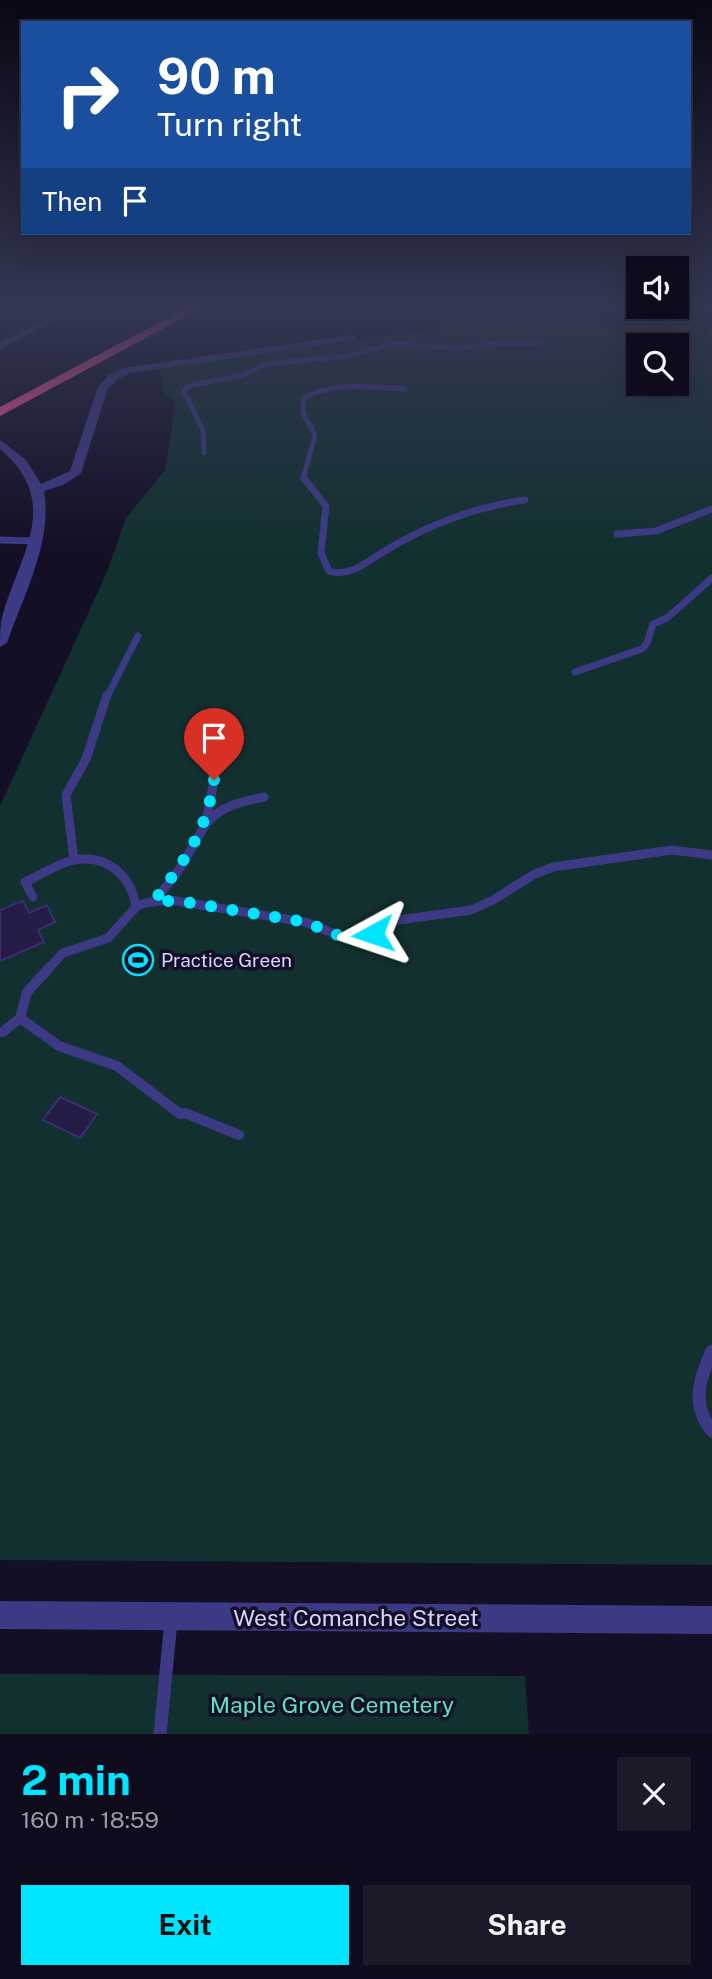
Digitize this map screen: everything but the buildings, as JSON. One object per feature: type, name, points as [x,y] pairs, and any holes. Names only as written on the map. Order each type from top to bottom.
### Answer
[{"type":"highway","points":[[0,412],[49,386]]},
{"type":"street","points":[[38,489],[75,473],[104,386]]},
{"type":"street","points":[[0,443],[17,456],[38,489],[40,516],[35,541],[0,643]]},
{"type":"street","name":"West Comanche Street","points":[[0,1615],[712,1620]]},
{"type":"lane","points":[[189,386],[184,391],[203,431],[204,453]]},
{"type":"lane","points":[[404,389],[326,390],[311,393],[303,399],[303,413],[315,435],[303,480],[326,506],[321,553],[329,571],[338,574],[354,570],[403,541],[481,506],[525,500]]},
{"type":"lane","points":[[617,534],[656,531],[712,509]]},
{"type":"lane","points":[[0,540],[35,541]]},
{"type":"lane","points":[[575,672],[590,664],[640,651],[647,644],[653,624],[667,618],[712,578]]},
{"type":"lane","points":[[74,860],[65,795],[86,759],[109,690],[138,636]]},
{"type":"lane","points":[[154,901],[181,867],[206,819],[214,780]]},
{"type":"lane","points":[[206,819],[228,806],[264,796]]},
{"type":"lane","points":[[3,1032],[20,1018],[27,992],[63,953],[108,938],[136,907],[154,901],[179,901],[305,922],[345,938],[368,941],[384,922],[471,910],[493,900],[533,875],[553,867],[672,850],[712,855]]},
{"type":"lane","points":[[33,897],[25,882],[74,860],[102,861],[122,871],[132,887],[136,907]]},
{"type":"lane","points":[[20,1018],[59,1046],[117,1066],[180,1114],[185,1113],[239,1135]]},
{"type":"lane","points":[[712,1351],[697,1389],[703,1420],[712,1431]]},
{"type":"lane","points":[[160,1734],[172,1616]]},
{"type":"green space","points":[[163,386],[626,386],[626,396],[689,396],[689,386],[712,386],[712,1565],[0,1560],[0,806],[106,574],[126,518],[165,470],[176,400],[165,396]]},
{"type":"green space","name":"Maple Grove Cemetery","points":[[0,1674],[525,1676],[529,1734],[0,1734]]},
{"type":"place","name":"Practice Green","points":[[138,960]]},
{"type":"route","points":[[214,780],[206,819],[181,867],[154,901],[179,901],[204,908],[305,922],[331,934],[357,940],[368,941],[373,934]]}]
